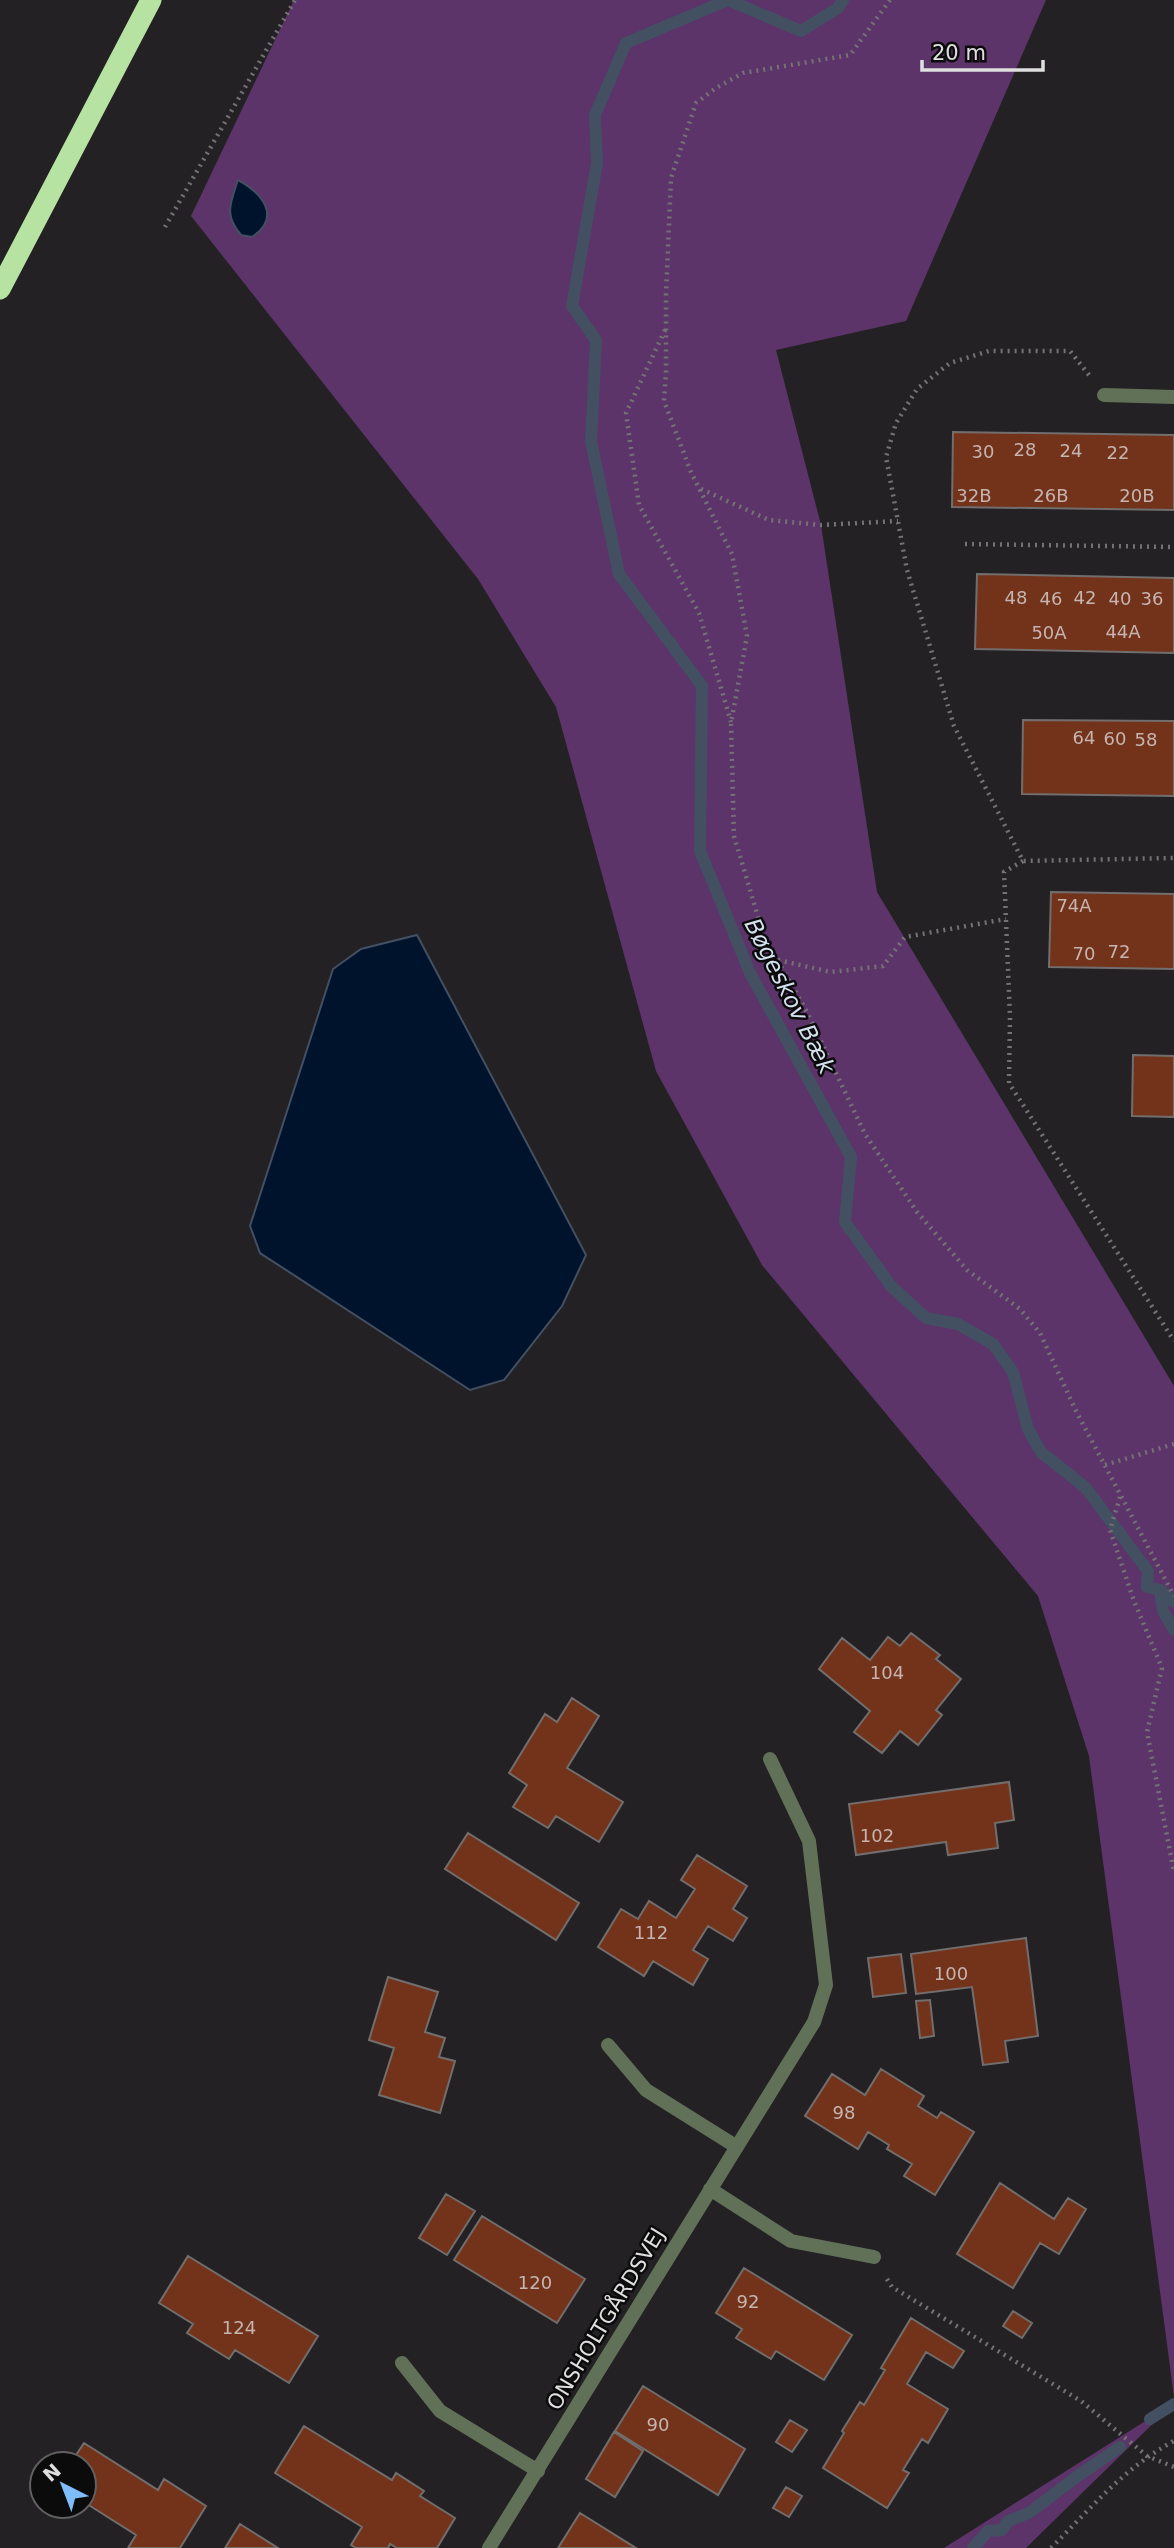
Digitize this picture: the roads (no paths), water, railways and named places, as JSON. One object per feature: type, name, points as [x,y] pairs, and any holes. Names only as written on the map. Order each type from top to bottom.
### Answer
[{"type":"highway","points":[[0,289],[151,0]]},
{"type":"street","points":[[1104,395],[1174,397]]},
{"type":"street","name":"ONSHOLTGÅRDSVEJ","points":[[489,2548],[814,2022],[826,1985],[809,1841],[770,1759]]},
{"type":"street","points":[[608,2045],[646,2090],[737,2147]]},
{"type":"street","points":[[710,2189],[791,2241],[874,2257]]},
{"type":"street","points":[[402,2363],[440,2411],[538,2471]]},
{"type":"water","points":[[238,180],[261,198],[267,214],[261,229],[252,237],[241,235],[230,215]]},
{"type":"water","points":[[417,935],[586,1255],[562,1306],[504,1380],[470,1390],[260,1253],[250,1226],[333,969],[361,949]]},
{"type":"waterway","name":"Bøgeskov Bæk","points":[[843,0],[838,8],[801,31],[728,0],[626,43],[595,115],[597,163],[572,306],[596,340],[591,441],[619,574],[702,686],[700,851],[750,973],[851,1157],[845,1222],[891,1286],[926,1318],[958,1324],[993,1344],[1013,1372],[1028,1429],[1041,1452],[1086,1488],[1148,1571],[1147,1587],[1160,1590],[1174,1602]]},
{"type":"waterway","points":[[1160,1590],[1163,1611],[1174,1630]]},
{"type":"waterway","name":"Bøgeskov Bæk","points":[[1150,2419],[1174,2404]]},
{"type":"waterway","name":"Bøgeskov Bæk","points":[[973,2548],[988,2531],[1002,2530],[1008,2521],[1029,2513],[1120,2447]]}]
